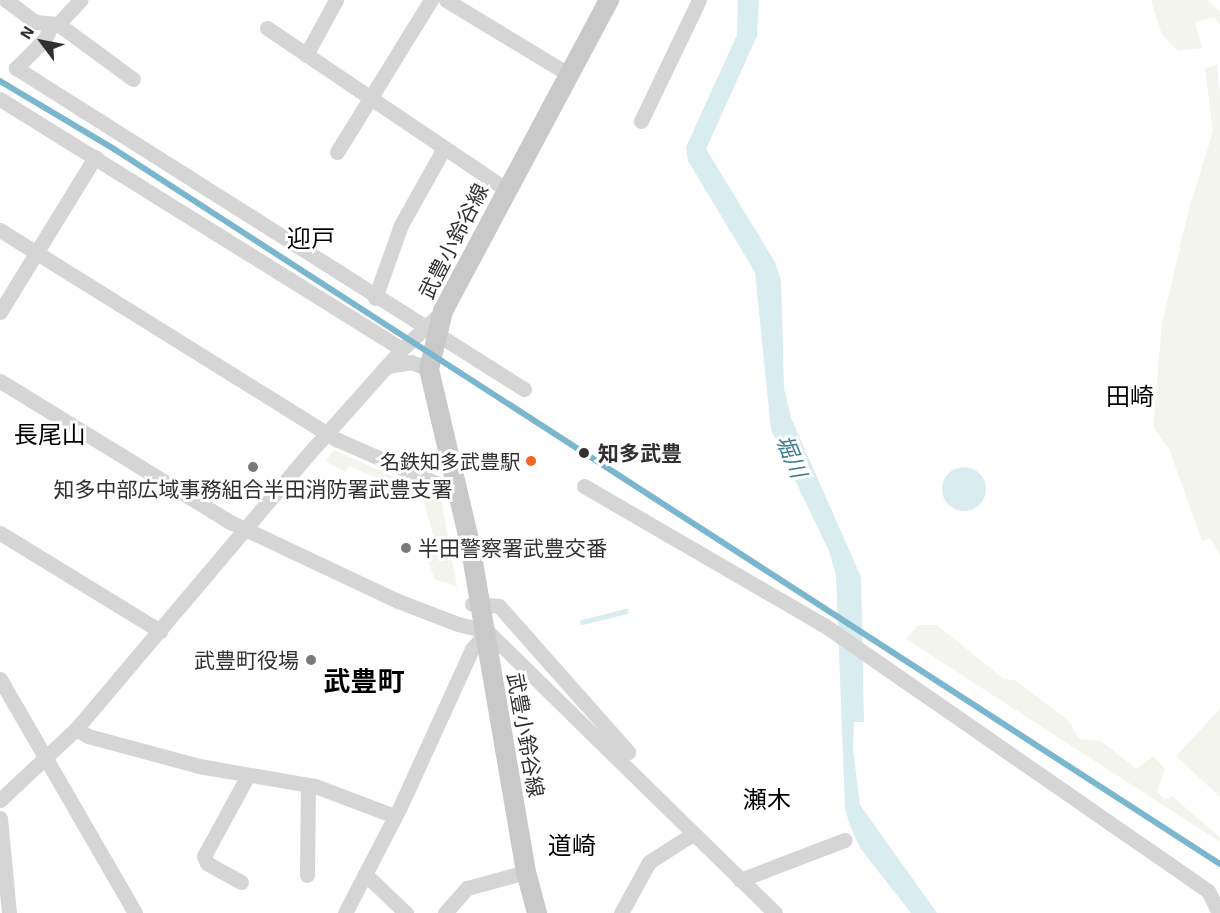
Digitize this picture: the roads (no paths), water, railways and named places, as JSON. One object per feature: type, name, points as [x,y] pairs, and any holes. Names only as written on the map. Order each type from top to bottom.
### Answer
[{"type":"main road","name":"武豊小鈴谷線","points":[[537,913],[526,872],[488,660],[487,631],[476,604],[457,492],[429,369],[433,333],[443,311],[506,189],[609,0]]},
{"type":"street","points":[[6,0],[35,22],[55,25],[133,79]]},
{"type":"street","points":[[80,0],[16,68],[375,298],[524,389]]},
{"type":"street","points":[[306,55],[336,0]]},
{"type":"street","points":[[337,152],[432,0]]},
{"type":"street","points":[[446,0],[568,74]]},
{"type":"street","points":[[641,121],[699,0]]},
{"type":"street","points":[[267,28],[506,189]]},
{"type":"street","points":[[0,99],[402,349]]},
{"type":"street","points":[[375,298],[401,225],[444,148]]},
{"type":"street","points":[[0,312],[95,157]]},
{"type":"street","points":[[0,230],[328,434],[457,492]]},
{"type":"street","points":[[0,800],[47,759],[76,729],[402,349],[433,333]]},
{"type":"street","points":[[387,366],[411,362],[429,369]]},
{"type":"street","points":[[0,381],[230,522],[248,528],[398,601],[487,631],[691,835],[775,913]]},
{"type":"street","points":[[584,486],[831,631],[1214,889],[1219,913]]},
{"type":"street","points":[[0,533],[160,631]]},
{"type":"street","points":[[476,604],[499,606],[628,752]]},
{"type":"street","points":[[345,913],[395,816],[472,649],[487,631]]},
{"type":"street","points":[[0,679],[135,913]]},
{"type":"street","points":[[76,729],[88,736],[247,777],[308,785],[395,816]]},
{"type":"street","points":[[240,882],[207,863],[204,856],[247,777]]},
{"type":"street","points":[[307,875],[308,785]]},
{"type":"street","points":[[0,818],[2,873],[9,913]]},
{"type":"street","points":[[621,913],[649,862],[691,835]]},
{"type":"street","points":[[740,880],[845,840]]},
{"type":"street","points":[[445,913],[467,888],[526,872]]},
{"type":"street","points":[[365,874],[406,913]]},
{"type":"water","name":"堀川","points":[[738,0],[759,0],[757,36],[706,149],[775,262],[781,280],[784,387],[791,418],[861,577],[864,722],[854,722],[853,749],[860,805],[937,913],[911,913],[860,848],[849,823],[845,807],[836,575],[829,551],[771,430],[755,272],[688,161],[686,147],[737,35]]},
{"type":"water","points":[[964,467],[972,468],[980,473],[985,481],[985,497],[980,505],[972,510],[964,511],[956,510],[948,505],[943,497],[942,489],[943,481],[948,473],[956,468]]},
{"type":"waterway","points":[[582,622],[626,611]]},
{"type":"place","name":"知多武豊","points":[[584,453]]},
{"type":"place","name":"名鉄知多武豊駅","points":[[531,461]]},
{"type":"place","name":"知多中部広域事務組合半田消防署武豊支署","points":[[253,467]]},
{"type":"place","name":"半田警察署武豊交番","points":[[406,548]]},
{"type":"place","name":"武豊町役場","points":[[311,660]]},
{"type":"district","name":"迎戸","points":[[311,238]]},
{"type":"district","name":"田崎","points":[[1130,396]]},
{"type":"district","name":"長尾山","points":[[50,434]]},
{"type":"district","name":"武豊町","points":[[364,681]]},
{"type":"district","name":"瀬木","points":[[767,799]]},
{"type":"district","name":"道崎","points":[[572,845]]}]
